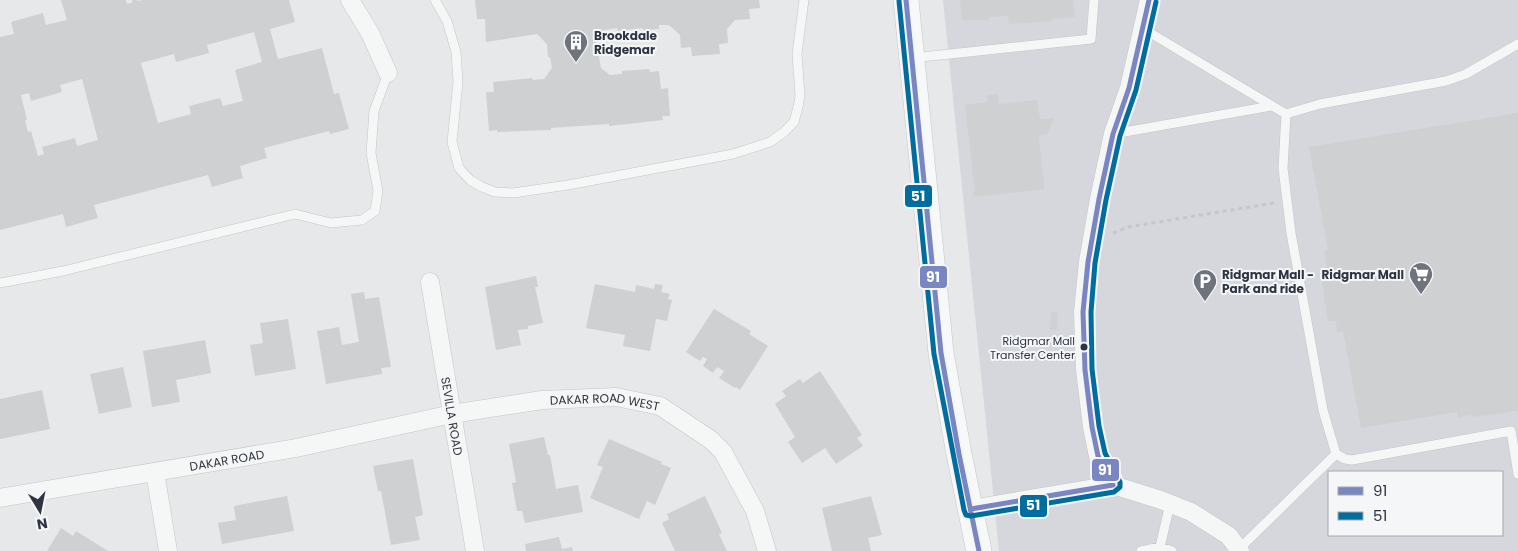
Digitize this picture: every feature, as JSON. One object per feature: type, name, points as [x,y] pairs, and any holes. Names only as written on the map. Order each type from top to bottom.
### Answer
[{"type":"main road","points":[[906,0],[941,353],[979,551]]},
{"type":"street","points":[[350,0],[370,33],[388,74]]},
{"type":"street","points":[[1113,485],[1098,456],[1092,427],[1085,370],[1083,312],[1091,242],[1099,199],[1113,134],[1129,88],[1149,0]]},
{"type":"street","name":"SEVILLA ROAD","points":[[430,282],[475,551]]},
{"type":"street","name":"DAKAR ROAD WEST","points":[[452,414],[542,400],[616,397],[660,406],[710,440],[723,452],[755,511],[767,551]]},
{"type":"street","name":"DAKAR ROAD","points":[[0,498],[296,448],[452,414]]},
{"type":"street","points":[[155,472],[168,551]]},
{"type":"street","points":[[970,509],[1113,485],[1191,512],[1228,536],[1240,550]]},
{"type":"lane","points":[[436,0],[447,21],[456,52],[458,82],[452,142],[460,168],[470,180],[495,192],[513,192],[568,184],[733,154],[770,142],[794,122],[798,107],[800,96],[797,54],[804,0]]},
{"type":"lane","points":[[912,58],[1091,39],[1094,0]]},
{"type":"lane","points":[[1142,28],[1286,114],[1329,102],[1446,81],[1466,74],[1518,44]]},
{"type":"lane","points":[[0,283],[63,271],[295,214],[331,223],[362,220],[375,211],[378,191],[371,153],[374,111],[388,74]]},
{"type":"lane","points":[[1113,134],[1272,106]]},
{"type":"lane","points":[[1286,114],[1282,168],[1291,233],[1323,410],[1336,454],[1345,459],[1360,459],[1510,431],[1518,474]]},
{"type":"lane","points":[[1240,550],[1336,454]]},
{"type":"lane","points":[[1160,547],[1170,504]]},
{"type":"lane","points":[[1141,551],[1160,547],[1172,551]]},
{"type":"path","points":[[1091,242],[1128,227],[1287,202]]},
{"type":"shaded area","points":[[943,0],[1518,0],[1518,551],[999,551]]},
{"type":"building","points":[[61,0],[126,0],[127,4],[133,2],[132,0],[289,0],[295,22],[270,29],[278,59],[322,48],[334,94],[339,93],[349,129],[330,134],[329,131],[264,148],[267,158],[240,166],[243,178],[212,187],[208,175],[94,205],[98,218],[66,227],[63,214],[0,230],[0,37],[14,34],[11,22],[43,13],[46,25],[67,20]],"holes":[[[254,32],[262,62],[235,70],[243,101],[223,106],[220,98],[189,106],[191,114],[158,123],[141,63],[174,54],[176,62],[209,53],[207,45]],[[82,79],[98,140],[77,146],[75,138],[42,147],[44,154],[38,156],[31,131],[28,132],[21,95],[29,93],[31,101],[62,92],[60,85]]]},
{"type":"building","name":"Brookdale Ridgemar","points":[[475,0],[759,0],[760,8],[749,9],[750,19],[735,20],[727,29],[728,43],[719,44],[720,54],[692,56],[691,47],[681,48],[680,35],[669,25],[659,25],[659,29],[643,30],[643,28],[618,31],[617,28],[604,30],[596,40],[601,68],[610,75],[622,74],[622,71],[649,69],[650,72],[659,71],[661,89],[668,88],[670,116],[662,116],[663,120],[609,126],[609,124],[551,128],[551,130],[497,132],[497,130],[489,131],[486,92],[494,92],[493,82],[532,78],[533,80],[544,79],[552,68],[550,57],[548,57],[547,44],[537,34],[486,42],[485,19],[477,19]]},
{"type":"building","points":[[960,0],[1073,0],[1075,17],[1052,19],[1052,21],[1009,24],[1008,16],[989,17],[989,20],[962,20]]},
{"type":"building","points":[[998,94],[999,104],[1037,100],[1040,119],[1054,118],[1047,134],[1039,136],[1044,189],[974,197],[973,191],[975,191],[965,105],[987,102],[987,95]]},
{"type":"building","name":"Ridgmar Mall","points":[[1518,113],[1518,411],[1472,417],[1471,414],[1458,418],[1457,412],[1361,428],[1343,331],[1337,332],[1336,321],[1328,321],[1320,270],[1327,268],[1324,251],[1328,250],[1309,147]]},
{"type":"building","points":[[536,276],[538,287],[535,287],[543,323],[528,326],[528,329],[518,330],[521,345],[496,350],[485,287]]},
{"type":"building","points":[[595,284],[635,292],[636,285],[654,289],[655,284],[663,285],[661,292],[670,294],[668,299],[672,300],[667,321],[656,319],[650,351],[623,346],[625,335],[586,328]]},
{"type":"building","points":[[364,292],[365,299],[379,297],[391,367],[381,368],[382,374],[326,384],[317,331],[339,327],[342,345],[359,342],[351,294]]},
{"type":"building","points":[[714,309],[751,331],[749,334],[768,346],[740,390],[719,378],[724,371],[717,367],[713,373],[703,366],[707,359],[703,357],[700,361],[686,352]]},
{"type":"building","points":[[1051,312],[1058,313],[1057,330],[1050,330]]},
{"type":"building","points":[[288,319],[296,369],[255,376],[250,345],[263,343],[260,323]]},
{"type":"building","points":[[205,340],[211,373],[176,380],[180,402],[152,407],[143,351]]},
{"type":"building","points":[[123,367],[132,407],[99,414],[90,374]]},
{"type":"building","points":[[820,371],[862,435],[857,438],[863,446],[836,464],[825,448],[802,463],[788,442],[795,437],[775,404],[786,396],[782,391],[800,379],[803,383]]},
{"type":"building","points":[[42,390],[50,429],[0,439],[0,399]]},
{"type":"building","points":[[544,437],[548,455],[550,455],[556,489],[578,485],[583,512],[525,523],[522,511],[517,511],[512,483],[516,482],[509,444]]},
{"type":"building","points":[[609,439],[662,462],[661,464],[671,468],[655,505],[647,501],[639,519],[590,498],[603,467],[597,465]]},
{"type":"building","points":[[413,459],[423,515],[415,517],[420,540],[391,545],[381,491],[378,491],[373,466]]},
{"type":"building","points":[[287,496],[294,531],[222,544],[218,523],[236,520],[234,506]]},
{"type":"building","points":[[705,496],[722,533],[719,534],[727,551],[675,551],[662,523],[669,519],[667,514]]},
{"type":"building","points":[[871,496],[882,535],[868,538],[871,551],[832,551],[822,508]]},
{"type":"building","points":[[61,528],[73,536],[76,531],[108,551],[47,551]]},
{"type":"building","points":[[559,537],[562,549],[572,547],[573,551],[526,551],[525,544]]},
{"type":"transit line","name":"91","points":[[906,0],[941,353],[979,551]]},
{"type":"transit line","name":"91","points":[[971,509],[1113,485],[1098,456],[1092,427],[1085,370],[1083,312],[1088,262],[1099,199],[1113,134],[1129,88],[1149,0]]},
{"type":"transit line","name":"51","points":[[899,1],[934,354],[964,510],[966,515],[971,516],[1114,492],[1120,487],[1120,482],[1105,453],[1099,426],[1092,369],[1091,312],[1095,263],[1106,200],[1120,136],[1136,90],[1156,2]]},
{"type":"place","name":"Brookdale Ridgemar","points":[[576,63]]},
{"type":"place","name":"Ridgmar Mall","points":[[1421,295]]},
{"type":"place","name":"Ridgmar Mall - Park and ride","points":[[1205,302]]},
{"type":"place","name":"Ridgmar Mall Transfer Center","points":[[1084,347]]}]
